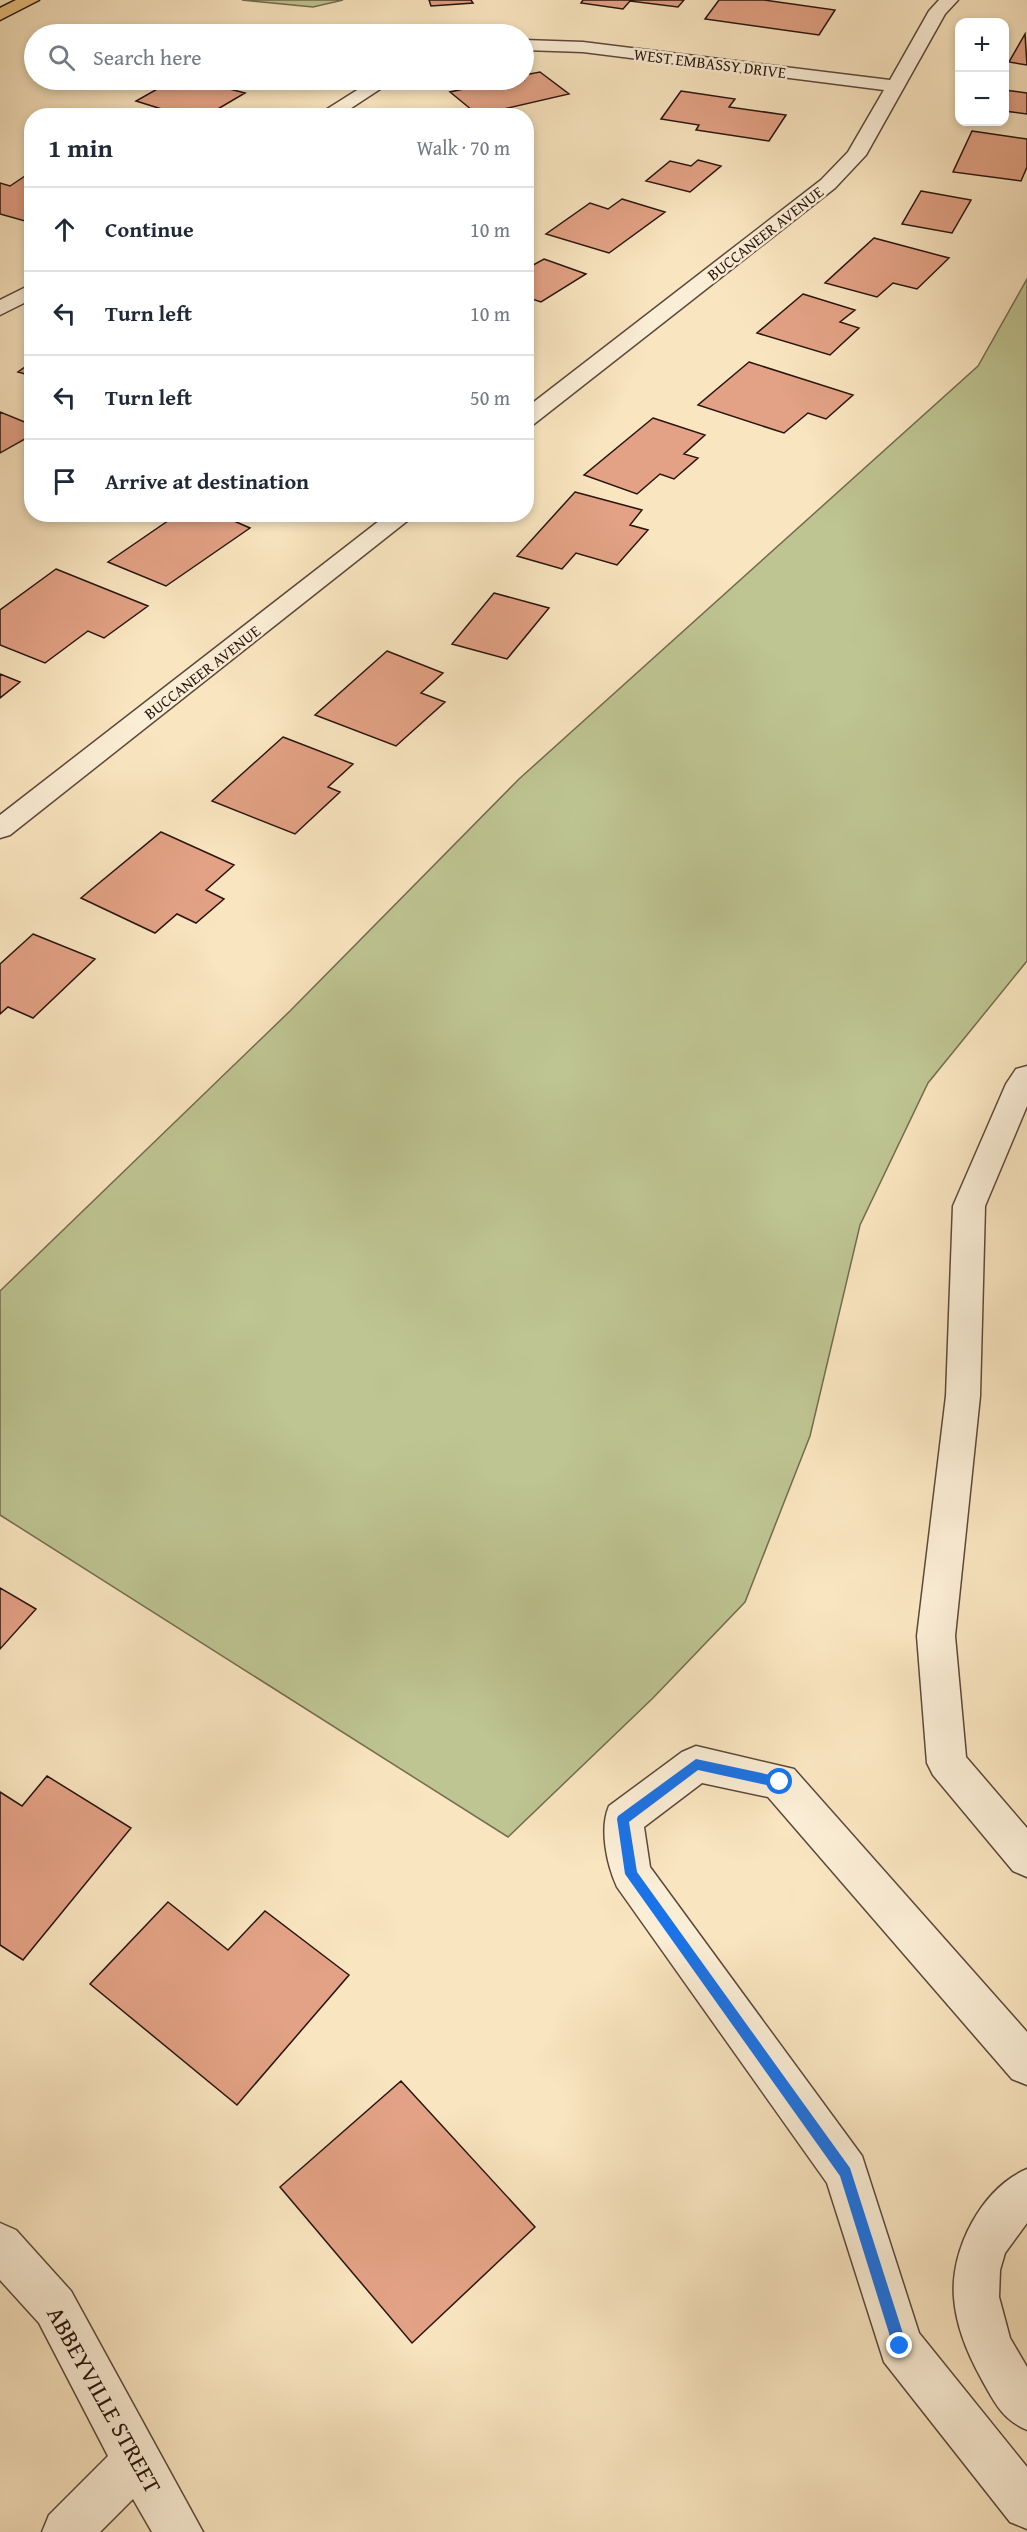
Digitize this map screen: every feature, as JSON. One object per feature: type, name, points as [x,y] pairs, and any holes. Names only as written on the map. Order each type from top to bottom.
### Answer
[{"type":"highway","points":[[0,15],[30,0]]},
{"type":"street","name":"BUCCANEER AVENUE","points":[[534,413],[828,184],[856,155],[938,10],[949,0]]},
{"type":"street","name":"WEST EMBASSY DRIVE","points":[[534,45],[583,47],[896,86]]},
{"type":"street","points":[[338,108],[368,90]]},
{"type":"street","points":[[0,309],[24,295]]},
{"type":"street","name":"BUCCANEER AVENUE","points":[[0,829],[394,522]]},
{"type":"street","points":[[1019,1835],[947,1763],[936,1636],[963,1396],[969,1206],[1027,1077]]},
{"type":"street","points":[[1027,2064],[780,1782],[696,1764],[623,1819],[631,1874],[846,2172],[900,2346],[1027,2505]]},
{"type":"street","points":[[1027,2191],[989,2234],[980,2262],[974,2296],[984,2336],[1004,2377],[1027,2406]]},
{"type":"street","name":"ABBEYVILLE STREET","points":[[0,2246],[55,2307],[137,2461],[179,2532]]},
{"type":"street","points":[[66,2532],[137,2461]]},
{"type":"green space","points":[[242,0],[343,0],[313,7]]},
{"type":"green space","points":[[1027,279],[1027,961],[928,1083],[860,1225],[810,1436],[745,1602],[653,1698],[508,1837],[0,1515],[0,1291],[290,1011],[519,779],[978,366]]},
{"type":"building","points":[[429,0],[471,0],[473,3],[431,6]]},
{"type":"building","points":[[583,0],[684,0],[678,7],[630,1],[623,9],[581,3]]},
{"type":"building","points":[[719,0],[764,0],[835,10],[819,35],[705,19]]},
{"type":"building","points":[[1025,34],[1027,65],[1009,62]]},
{"type":"building","points":[[540,72],[569,94],[508,108],[469,108],[450,92],[534,90],[534,73]]},
{"type":"building","points":[[155,90],[233,90],[245,93],[220,108],[158,108],[136,101]]},
{"type":"building","points":[[681,91],[735,99],[729,107],[786,115],[769,141],[696,130],[699,125],[661,119]]},
{"type":"building","points":[[1009,91],[1027,93],[1027,114],[1009,112]]},
{"type":"building","points":[[972,131],[1027,139],[1027,167],[1021,181],[953,172]]},
{"type":"building","points":[[698,160],[721,166],[690,192],[646,181],[670,161],[691,166]]},
{"type":"building","points":[[24,177],[24,221],[0,214],[0,183],[10,186]]},
{"type":"building","points":[[921,191],[971,200],[952,233],[902,224]]},
{"type":"building","points":[[622,199],[665,212],[609,253],[546,234],[590,203],[608,209]]},
{"type":"building","points":[[874,238],[949,258],[917,289],[893,283],[877,297],[825,283]]},
{"type":"building","points":[[544,259],[586,274],[541,302],[534,300],[534,265]]},
{"type":"building","points":[[803,294],[855,310],[840,322],[859,328],[830,355],[757,333]]},
{"type":"building","points":[[749,362],[853,395],[826,419],[808,413],[784,433],[698,405]]},
{"type":"building","points":[[0,412],[24,422],[24,440],[0,453]]},
{"type":"building","points":[[653,418],[705,435],[684,454],[698,458],[674,479],[660,474],[637,494],[584,475]]},
{"type":"building","points":[[575,492],[642,510],[630,525],[648,530],[617,565],[576,553],[562,569],[517,556]]},
{"type":"building","points":[[166,522],[236,522],[250,528],[166,586],[108,562]]},
{"type":"building","points":[[56,569],[148,606],[104,638],[88,631],[45,663],[0,645],[0,610]]},
{"type":"building","points":[[494,593],[549,608],[507,659],[452,644]]},
{"type":"building","points":[[387,651],[443,673],[421,693],[445,702],[396,746],[315,715]]},
{"type":"building","points":[[0,674],[20,682],[0,698]]},
{"type":"building","points":[[283,737],[353,764],[328,787],[340,792],[295,834],[212,801]]},
{"type":"building","points":[[161,832],[234,865],[206,890],[224,899],[196,923],[177,914],[155,933],[81,898]]},
{"type":"building","points":[[33,934],[95,959],[33,1018],[8,1007],[0,1014],[0,964]]},
{"type":"building","points":[[0,1588],[36,1609],[0,1649]]},
{"type":"building","points":[[47,1776],[131,1828],[23,1960],[0,1945],[0,1792],[22,1806]]},
{"type":"building","points":[[168,1902],[228,1950],[265,1911],[349,1975],[237,2105],[90,1984]]},
{"type":"building","points":[[401,2081],[535,2227],[412,2343],[280,2187]]},
{"type":"route","points":[[780,1782],[696,1764],[623,1819],[631,1874],[846,2172],[900,2346]]}]
